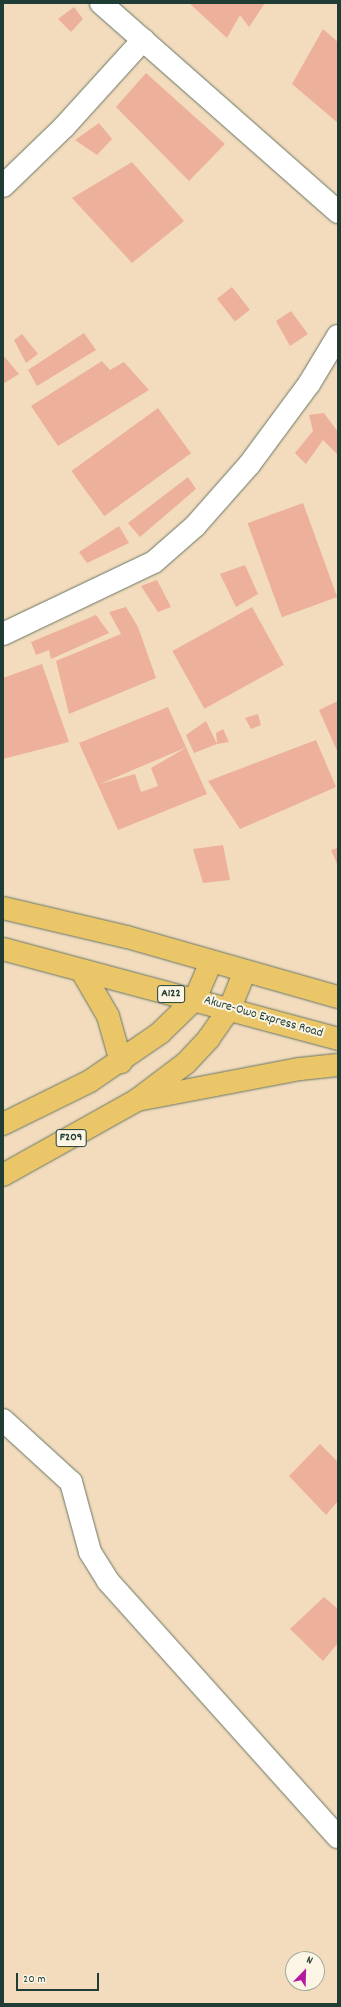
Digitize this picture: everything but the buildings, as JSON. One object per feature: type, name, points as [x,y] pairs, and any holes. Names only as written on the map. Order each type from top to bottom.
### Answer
[{"type":"main road","points":[[3,908],[245,971],[338,997]]},
{"type":"main road","name":"Akure-Owo Express Road","points":[[3,949],[83,972],[230,1008],[338,1039]]},
{"type":"main road","points":[[3,1124],[121,1062],[160,1033],[195,999],[211,962]]},
{"type":"main road","points":[[137,1100],[186,1063],[209,1038],[230,1008],[245,971]]},
{"type":"main road","points":[[83,972],[108,1016],[121,1062]]},
{"type":"main road","points":[[137,1100],[300,1069],[338,1065]]},
{"type":"main road","name":"F209","points":[[3,1175],[137,1100]]},
{"type":"street","points":[[101,3],[338,212]]},
{"type":"street","points":[[3,186],[64,127],[143,40]]},
{"type":"street","points":[[3,634],[154,562],[195,526],[249,465],[309,384],[338,336]]},
{"type":"street","points":[[3,1420],[72,1482],[90,1552],[108,1581],[338,1837]]}]
